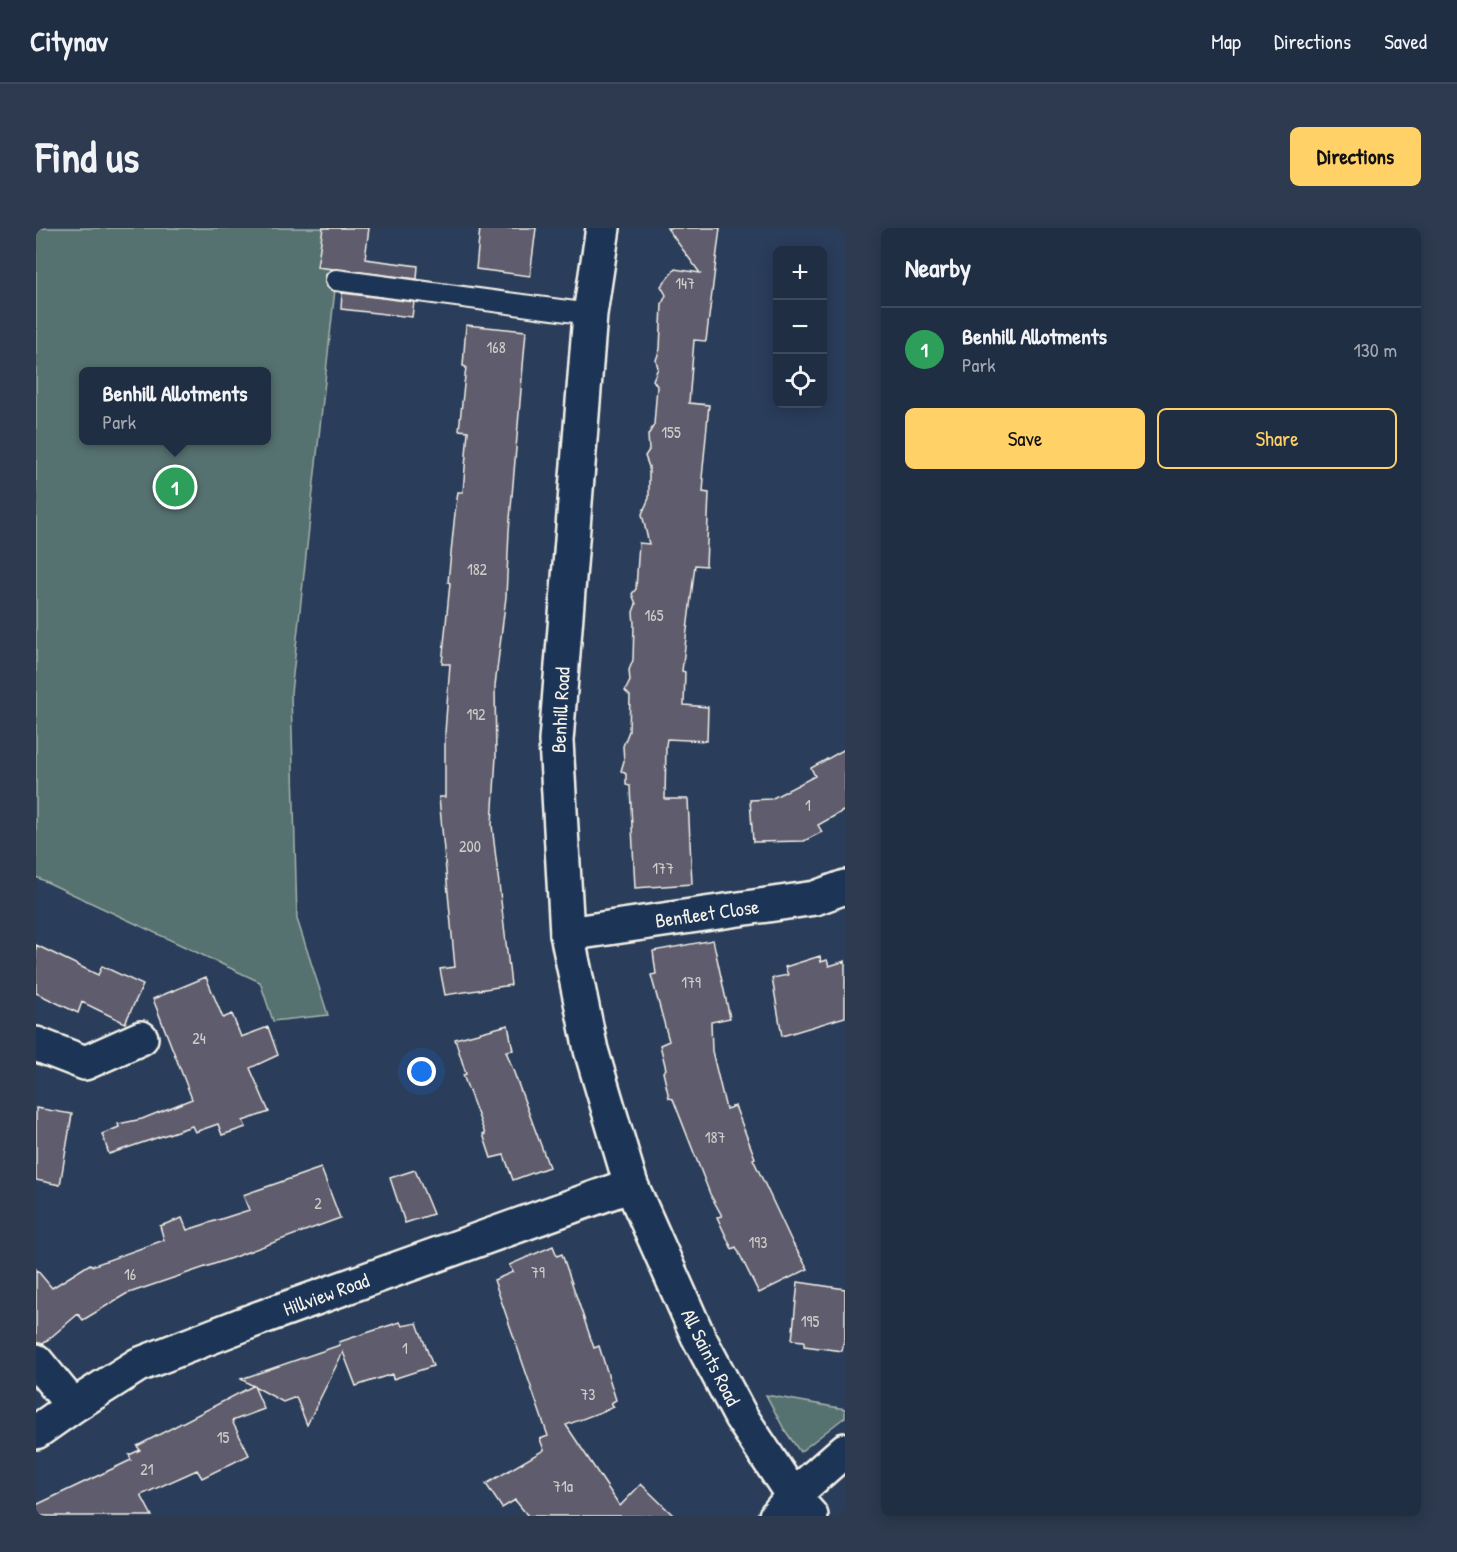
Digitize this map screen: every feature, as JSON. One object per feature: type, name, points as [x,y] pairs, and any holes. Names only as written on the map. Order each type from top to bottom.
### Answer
[{"type":"street","name":"Benhill Road","points":[[603,228],[590,314],[556,741],[567,934],[591,1050],[630,1185]]},
{"type":"street","name":"Benfleet Close","points":[[567,934],[814,898],[845,887]]},
{"type":"street","points":[[36,1044],[85,1063],[141,1038]]},
{"type":"street","name":"Hillview Road","points":[[36,1432],[138,1365],[205,1338],[630,1185]]},
{"type":"street","name":"All Saints Road","points":[[630,1185],[698,1336],[794,1509]]},
{"type":"street","points":[[36,1361],[73,1406]]},
{"type":"street","points":[[794,1509],[845,1449]]},
{"type":"lane","points":[[336,280],[590,314]]},
{"type":"green space","points":[[36,228],[344,228],[336,280],[291,693],[297,919],[328,1015],[273,1021],[260,982],[36,877]]},
{"type":"green space","points":[[766,1395],[845,1409],[845,1417],[800,1452],[784,1429]]},
{"type":"building","points":[[323,228],[369,228],[365,259],[418,266],[417,279],[317,267]]},
{"type":"building","points":[[480,228],[536,228],[530,276],[476,269]]},
{"type":"building","points":[[667,228],[720,228],[706,341],[694,340],[689,403],[709,405],[702,478],[704,479],[703,492],[709,493],[706,566],[695,565],[682,671],[685,672],[684,705],[708,707],[707,741],[667,739],[666,745],[665,799],[688,799],[692,884],[635,888],[630,786],[626,785],[626,774],[621,771],[624,761],[623,746],[629,731],[630,696],[625,691],[630,681],[629,670],[633,660],[633,612],[636,604],[632,594],[636,589],[639,543],[649,544],[642,514],[649,498],[649,467],[645,456],[649,450],[648,435],[654,425],[657,386],[653,380],[658,368],[656,360],[660,349],[662,304],[666,295],[661,286],[675,269],[700,273]]},
{"type":"building","points":[[342,293],[414,302],[412,317],[341,309]]},
{"type":"building","points":[[466,325],[526,331],[509,531],[506,597],[495,686],[496,756],[492,825],[511,985],[445,995],[440,969],[455,967],[439,797],[445,797],[445,733],[450,664],[442,664],[455,513],[458,492],[463,492],[468,431],[459,430],[466,367],[463,366]]},
{"type":"building","points":[[845,749],[845,810],[818,825],[822,832],[804,841],[753,842],[750,800],[771,799],[815,776],[811,768]]},
{"type":"building","points":[[713,940],[730,1018],[711,1022],[712,1051],[726,1109],[735,1106],[755,1158],[753,1159],[793,1244],[808,1269],[759,1293],[736,1247],[732,1249],[717,1217],[722,1216],[710,1194],[673,1099],[669,1098],[663,1072],[666,1069],[660,1045],[669,1041],[651,975],[656,974],[653,951]]},
{"type":"building","points":[[36,945],[98,975],[102,966],[143,985],[125,1023],[82,1002],[78,1013],[36,993]]},
{"type":"building","points":[[820,956],[821,962],[827,960],[829,966],[845,961],[845,1017],[782,1036],[772,978],[788,975],[785,967]]},
{"type":"building","points":[[206,977],[223,1018],[232,1014],[241,1037],[268,1027],[278,1055],[250,1068],[269,1112],[243,1121],[246,1127],[222,1135],[218,1124],[195,1132],[192,1126],[109,1154],[102,1134],[119,1127],[118,1124],[142,1119],[192,1099],[153,999]]},
{"type":"building","points":[[508,1025],[513,1050],[506,1051],[549,1167],[513,1180],[504,1155],[491,1158],[483,1134],[485,1134],[463,1075],[466,1074],[455,1039]]},
{"type":"building","points":[[36,1108],[72,1114],[60,1185],[36,1180]]},
{"type":"building","points":[[321,1168],[340,1218],[126,1294],[83,1320],[78,1314],[43,1344],[36,1343],[36,1269],[52,1288],[90,1264],[92,1266],[164,1240],[160,1226],[182,1218],[187,1230],[249,1210],[243,1195]]},
{"type":"building","points":[[415,1170],[433,1214],[405,1223],[390,1178]]},
{"type":"building","points":[[553,1246],[557,1256],[562,1254],[594,1348],[599,1346],[616,1400],[611,1403],[614,1407],[566,1425],[620,1506],[641,1484],[674,1516],[528,1516],[515,1500],[502,1508],[486,1484],[544,1450],[540,1439],[548,1436],[494,1280],[513,1272],[509,1265]]},
{"type":"building","points":[[798,1282],[845,1289],[845,1338],[842,1351],[804,1346],[804,1341],[792,1340]]},
{"type":"building","points":[[400,1322],[402,1326],[417,1323],[433,1366],[393,1379],[392,1374],[356,1386],[343,1352],[307,1425],[296,1397],[283,1402],[254,1386],[264,1409],[232,1421],[249,1455],[202,1478],[197,1470],[141,1495],[152,1516],[36,1516],[36,1505],[131,1460],[129,1455],[140,1450],[137,1446],[253,1386],[241,1379]]},
{"type":"place","name":"Benhill Allotments","points":[[175,487]]}]
